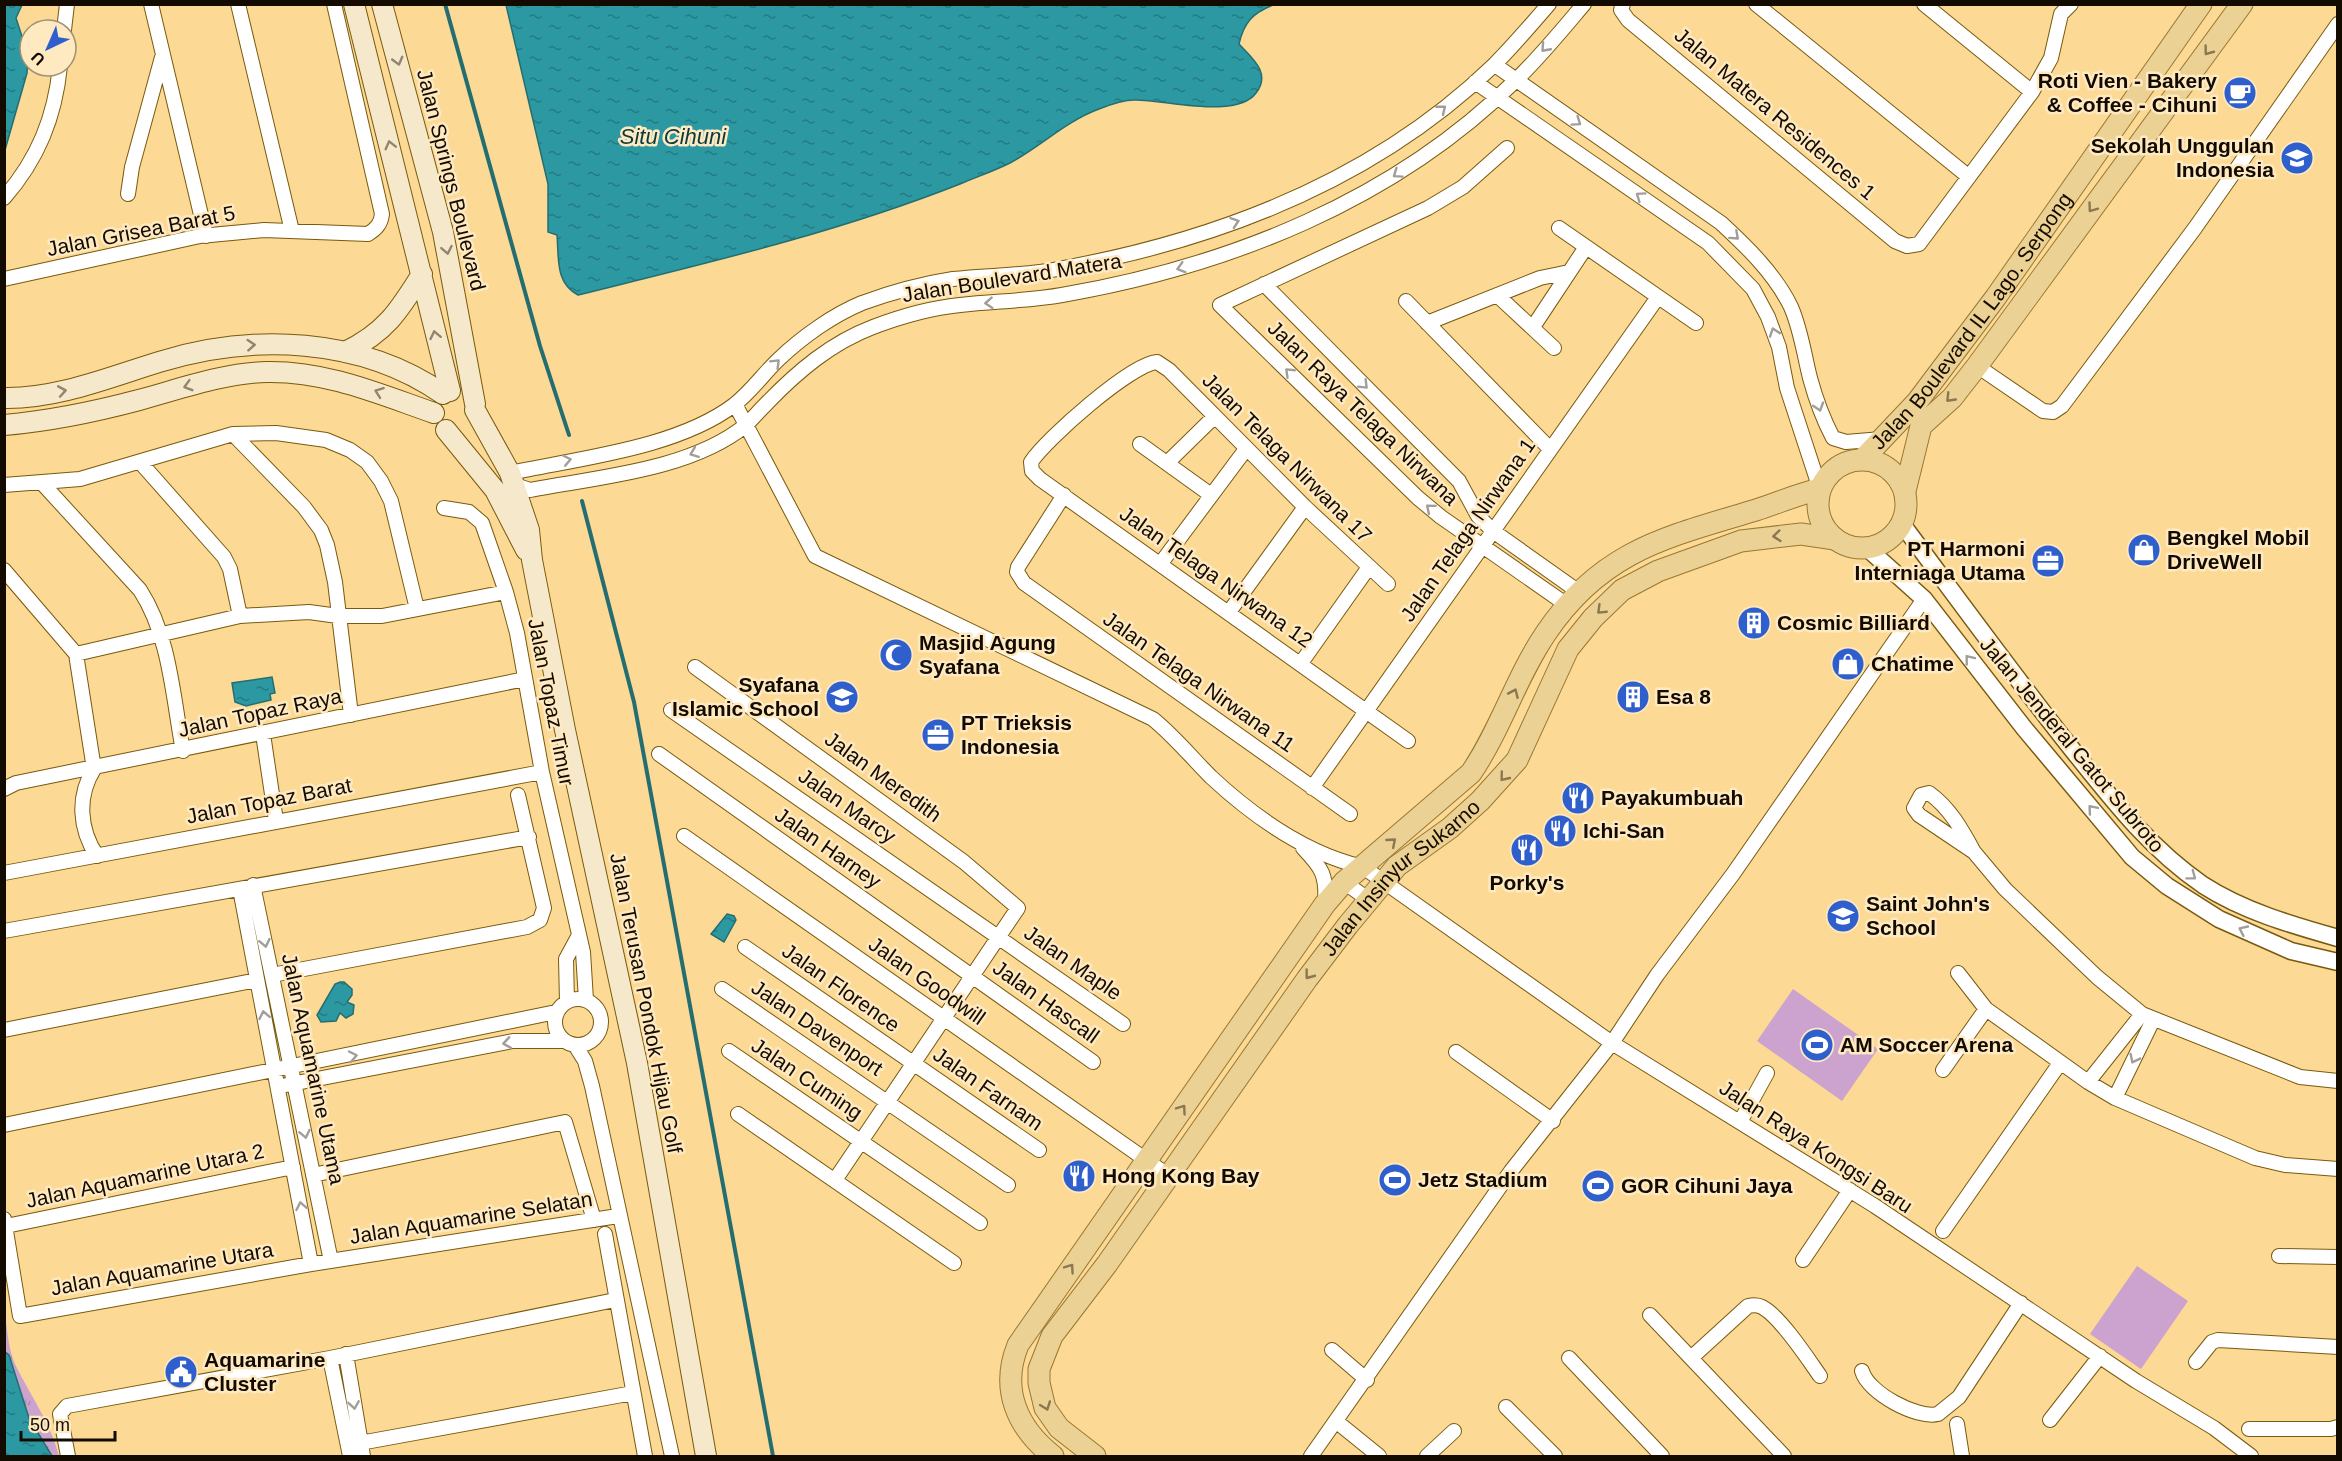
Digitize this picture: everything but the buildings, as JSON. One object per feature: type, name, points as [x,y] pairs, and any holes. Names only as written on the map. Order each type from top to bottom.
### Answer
[{"type":"main road","points":[[354,4],[422,274],[441,363],[440,390],[436,402],[428,410]]},
{"type":"main road","name":"Jalan Springs Boulevard","points":[[382,4],[443,232],[475,407]]},
{"type":"main road","name":"Jalan Boulevard IL Lago. Serpong","points":[[1863,459],[1917,402],[2051,219],[2201,4]]},
{"type":"main road","name":"Jalan Boulevard IL Lago. Serpong","points":[[1905,491],[1921,426],[1952,398],[1977,366],[2242,4]]},
{"type":"main road","points":[[2051,219],[2073,234]]},
{"type":"main road","points":[[345,352],[369,340],[385,327],[403,306],[422,274]]},
{"type":"main road","points":[[4,398],[67,390],[214,348],[264,344],[318,348],[372,358],[412,374],[440,390],[466,394],[475,407],[473,420],[466,428],[457,432],[446,430],[428,410],[359,385],[307,374],[266,372],[204,382],[73,416],[4,425]]},
{"type":"main road","points":[[441,363],[468,363]]},
{"type":"main road","name":"Jalan Terusan Pondok Hijau Golf","points":[[475,407],[513,479],[529,530],[532,560],[565,730],[637,1063],[706,1456]]},
{"type":"main road","name":"Jalan Terusan Pondok Hijau Golf","points":[[446,430],[482,472],[504,504],[532,560]]},
{"type":"main road","points":[[1863,459],[1874,461],[1893,472],[1905,491],[1906,513],[1902,524],[1888,540],[1867,548],[1845,544],[1835,539],[1822,521],[1818,511],[1820,489],[1826,479],[1842,464],[1863,459]]},
{"type":"main road","points":[[482,472],[513,479]]},
{"type":"main road","name":"Jalan Insinyur Sukarno","points":[[1053,1456],[1035,1442],[1025,1429],[1012,1395],[1012,1361],[1018,1345],[1325,904],[1344,882],[1471,773],[1486,750],[1525,669],[1573,598],[1640,548],[1667,536],[1820,489]]},
{"type":"main road","name":"Jalan Insinyur Sukarno","points":[[1095,1456],[1059,1428],[1046,1408],[1039,1383],[1039,1369],[1052,1336],[1107,1264],[1306,979],[1383,882],[1397,866],[1450,828],[1499,783],[1517,760],[1568,649],[1593,618],[1622,590],[1658,571],[1741,541],[1801,534],[1835,539]]},
{"type":"main road","points":[[1235,1033],[1258,1048]]},
{"type":"street","points":[[151,4],[206,236]]},
{"type":"street","points":[[238,4],[292,231]]},
{"type":"street","name":"Jalan Grisea Barat 5","points":[[4,279],[206,236],[264,230],[368,234],[381,222],[382,214],[334,4]]},
{"type":"street","name":"Jalan Boulevard Matera","points":[[513,479],[658,441],[693,429],[735,404],[781,357],[816,330],[858,305],[893,292],[954,279],[1056,270],[1174,243],[1312,192],[1371,160],[1423,124],[1495,64],[1550,4]]},
{"type":"street","name":"Jalan Boulevard Matera","points":[[513,479],[530,490],[662,464],[699,452],[746,425],[796,375],[827,350],[869,329],[914,312],[958,305],[1060,296],[1107,286],[1182,268],[1323,216],[1385,182],[1439,144],[1497,98],[1517,80],[1584,4]]},
{"type":"street","points":[[1756,4],[1969,177],[2032,92],[2051,58],[2061,14],[2071,4]]},
{"type":"street","points":[[1924,4],[2032,92]]},
{"type":"street","name":"Jalan Matera Residences 1","points":[[1622,7],[1628,20],[1885,233],[1906,246],[1919,244],[1969,177]]},
{"type":"street","points":[[1977,366],[2043,411],[2053,412],[2062,406],[2195,228],[2337,24]]},
{"type":"street","points":[[128,194],[132,167],[163,54]]},
{"type":"street","points":[[1495,64],[1695,205],[1746,246],[1771,276],[1791,307],[1820,412],[1833,438],[1846,442],[1882,439]]},
{"type":"street","points":[[4,198],[34,159],[47,130],[58,91],[59,78]]},
{"type":"street","points":[[1475,82],[1681,225],[1730,264],[1753,289],[1768,317],[1779,347],[1788,388],[1820,489]]},
{"type":"street","points":[[1264,284],[1428,208],[1463,187],[1507,148]]},
{"type":"street","points":[[1681,225],[1695,205]]},
{"type":"street","points":[[1559,228],[1696,323]]},
{"type":"street","points":[[1209,231],[1216,256]]},
{"type":"street","points":[[1533,327],[1586,247]]},
{"type":"street","points":[[1102,260],[1107,286]]},
{"type":"street","points":[[1427,322],[1540,278],[1569,273]]},
{"type":"street","name":"Jalan Raya Telaga Nirwana","points":[[1264,284],[1459,481],[1478,516],[1492,531],[1520,550],[1573,598],[1511,566],[1418,498],[1220,305],[1264,284]]},
{"type":"street","points":[[893,292],[899,318]]},
{"type":"street","points":[[1497,295],[1554,348]]},
{"type":"street","name":"Jalan Telaga Nirwana 1","points":[[1312,788],[1658,297]]},
{"type":"street","points":[[1406,301],[1550,449]]},
{"type":"street","name":"Jalan Telaga Nirwana 17","points":[[1040,479],[1030,466],[1036,454],[1076,416],[1121,381],[1157,362],[1169,370],[1305,507],[1388,584]]},
{"type":"street","points":[[735,404],[815,556],[1153,719],[1176,737],[1224,788],[1295,839],[1330,858],[1363,867]]},
{"type":"street","points":[[1167,463],[1214,417]]},
{"type":"street","points":[[4,485],[80,479],[233,434],[276,433],[326,440],[350,450],[367,462],[391,501],[417,609]]},
{"type":"street","points":[[233,434],[309,513],[321,530],[332,564],[351,715]]},
{"type":"street","points":[[1140,444],[1211,495]]},
{"type":"street","points":[[1161,563],[1246,449]]},
{"type":"street","points":[[140,462],[224,556],[230,569],[240,616]]},
{"type":"street","name":"Jalan Telaga Nirwana 12","points":[[1040,479],[1408,741]]},
{"type":"street","points":[[42,483],[140,590],[149,604],[161,636],[183,751]]},
{"type":"street","name":"Jalan Telaga Nirwana 11","points":[[1064,495],[1018,567],[1017,572],[1024,583],[1350,814]]},
{"type":"street","points":[[1229,612],[1305,507]]},
{"type":"street","name":"Jalan Topaz Timur","points":[[444,508],[469,512],[482,524],[506,592],[542,772],[583,952],[586,1000]]},
{"type":"street","name":"Jalan Jenderal Gatot Subroto","points":[[1902,524],[2043,713],[2130,822],[2164,855],[2203,885],[2232,902],[2337,938]]},
{"type":"street","name":"Jalan Jenderal Gatot Subroto","points":[[1867,548],[1924,600],[2024,728],[2132,857],[2167,886],[2210,913],[2271,943],[2337,962]]},
{"type":"street","points":[[1301,663],[1369,567]]},
{"type":"street","points":[[4,570],[76,654],[94,769],[85,782],[82,812],[88,843],[97,856]]},
{"type":"street","points":[[76,654],[240,616],[309,612],[338,616],[382,616],[506,592]]},
{"type":"street","points":[[1311,1456],[1367,1380],[1507,1176],[1612,1043],[1657,975],[1739,866],[1924,600]]},
{"type":"street","name":"Jalan Meredith","points":[[695,667],[964,862],[1016,903],[1018,908],[1000,937]]},
{"type":"street","name":"Jalan Topaz Raya","points":[[4,789],[16,783],[183,751],[525,679]]},
{"type":"street","name":"Jalan Marcy","points":[[672,710],[1000,937]]},
{"type":"street","points":[[2024,728],[2043,713]]},
{"type":"street","points":[[263,734],[276,821]]},
{"type":"street","name":"Jalan Harney","points":[[659,754],[974,976]]},
{"type":"street","name":"Jalan Topaz Barat","points":[[4,873],[542,772]]},
{"type":"street","points":[[1974,852],[1919,815],[1914,808],[1921,795],[1929,793],[1936,798],[1958,822],[1974,852],[2005,889],[2097,977],[2148,1017],[2300,1077],[2337,1081]]},
{"type":"street","points":[[272,975],[527,927],[537,922],[544,908],[518,795]]},
{"type":"street","name":"Jalan Goodwill","points":[[684,836],[1168,1176]]},
{"type":"street","points":[[4,931],[529,837]]},
{"type":"street","points":[[1295,839],[1322,871],[1326,885],[1325,904]]},
{"type":"street","name":"Jalan Raya Kongsi Baru","points":[[1363,867],[1612,1043],[1850,1190],[2100,1356],[2214,1428],[2251,1456]]},
{"type":"street","points":[[1344,882],[1369,900]]},
{"type":"street","name":"Jalan Aquamarine Utama","points":[[247,887],[272,975],[331,1262]]},
{"type":"street","name":"Jalan Aquamarine Utama","points":[[247,887],[258,980],[312,1264]]},
{"type":"street","points":[[2271,943],[2281,920]]},
{"type":"street","points":[[567,1002],[566,959],[568,950],[579,934]]},
{"type":"street","points":[[835,1180],[1000,937]]},
{"type":"street","name":"Jalan Maple","points":[[1000,937],[1123,1024]]},
{"type":"street","name":"Jalan Florence","points":[[744,947],[914,1064]]},
{"type":"street","points":[[1958,973],[1986,1009],[2088,1083],[2115,1098],[2255,1158],[2285,1165],[2337,1169]]},
{"type":"street","name":"Jalan Hascall","points":[[974,976],[1093,1062]]},
{"type":"street","points":[[4,1030],[258,980]]},
{"type":"street","name":"Jalan Davenport","points":[[722,989],[1008,1185]]},
{"type":"street","points":[[4,1125],[291,1069],[556,1012],[567,1002],[586,1000],[596,1007],[601,1022],[595,1037],[589,1042],[513,1041],[278,1087]]},
{"type":"street","points":[[1943,1070],[1986,1009]]},
{"type":"street","points":[[556,1012],[555,1028],[585,1061]]},
{"type":"street","points":[[2088,1083],[2148,1017]]},
{"type":"street","points":[[2115,1098],[2148,1017]]},
{"type":"street","points":[[589,1042],[585,1061],[672,1456]]},
{"type":"street","name":"Jalan Cuming","points":[[729,1051],[980,1223]]},
{"type":"street","points":[[1456,1052],[1552,1121]]},
{"type":"street","points":[[1943,1231],[2060,1063]]},
{"type":"street","name":"Jalan Farnam","points":[[914,1064],[1039,1150]]},
{"type":"street","points":[[1740,1122],[1767,1073]]},
{"type":"street","points":[[738,1114],[954,1263]]},
{"type":"street","points":[[313,1175],[567,1123],[594,1220]]},
{"type":"street","name":"Jalan Aquamarine Utara 2","points":[[5,1222],[293,1167]]},
{"type":"street","points":[[1803,1260],[1850,1190]]},
{"type":"street","name":"Jalan Aquamarine Selatan","points":[[312,1264],[618,1216]]},
{"type":"street","name":"Jalan Aquamarine Utara","points":[[5,1222],[20,1316],[312,1264]]},
{"type":"street","points":[[605,1234],[615,1300],[645,1456]]},
{"type":"street","points":[[2279,1256],[2337,1257]]},
{"type":"street","points":[[68,1456],[60,1414],[67,1406],[330,1359],[615,1300]]},
{"type":"street","points":[[1862,1371],[1865,1379],[1880,1395],[1923,1414],[1938,1414],[1959,1397],[2021,1303]]},
{"type":"street","points":[[1691,1358],[1748,1306],[1755,1305],[1763,1307],[1795,1341],[1820,1376]]},
{"type":"street","points":[[1650,1315],[1784,1456]]},
{"type":"street","points":[[2196,1362],[2212,1342],[2218,1340],[2337,1347]]},
{"type":"street","points":[[1332,1350],[1367,1380]]},
{"type":"street","points":[[346,1354],[361,1450],[633,1394]]},
{"type":"street","points":[[2050,1420],[2100,1356]]},
{"type":"street","points":[[1569,1358],[1662,1456]]},
{"type":"street","points":[[330,1359],[350,1456]]},
{"type":"street","points":[[1506,1407],[1555,1456]]},
{"type":"street","points":[[1337,1422],[1379,1456]]},
{"type":"street","points":[[1957,1424],[1962,1456]]},
{"type":"street","points":[[2250,1429],[2331,1430],[2337,1427]]},
{"type":"street","points":[[1427,1456],[1454,1431]]},
{"type":"green space","name":"AM Soccer Arena","points":[[1793,989],[1878,1049],[1842,1101],[1757,1041]]},
{"type":"green space","points":[[2137,1266],[2188,1301],[2141,1369],[2090,1334]]},
{"type":"green space","points":[[4,1309],[13,1358],[45,1420],[59,1456],[5,1456]]},
{"type":"water","points":[[5,4],[22,5],[16,18],[18,78],[26,78],[5,150]]},
{"type":"water","name":"Situ Cihuni","points":[[506,4],[1273,5],[1250,19],[1241,36],[1239,44],[1258,66],[1262,79],[1256,93],[1246,101],[1217,107],[1134,100],[1116,103],[1075,120],[1032,150],[998,169],[913,202],[771,246],[578,295],[565,284],[558,261],[557,235],[548,232],[548,184]]},
{"type":"water","points":[[272,677],[275,693],[270,694],[271,700],[246,706],[235,702],[232,683]]},
{"type":"water","points":[[727,914],[734,916],[736,920],[724,942],[711,934]]},
{"type":"water","points":[[344,982],[352,989],[352,995],[347,1002],[354,1005],[353,1014],[346,1018],[340,1013],[336,1021],[321,1022],[317,1015],[335,984]]},
{"type":"water","points":[[4,1351],[9,1355],[29,1418],[52,1456],[5,1456]]},
{"type":"waterway","points":[[445,4],[540,346],[569,435]]},
{"type":"waterway","points":[[582,501],[634,702],[773,1456]]},
{"type":"place","name":"Roti Vien - Bakery & Coffee - Cihuni","points":[[2240,93]]},
{"type":"place","name":"Sekolah Unggulan Indonesia","points":[[2297,158]]},
{"type":"place","name":"Bengkel Mobil DriveWell","points":[[2144,550]]},
{"type":"place","name":"PT Harmoni Interniaga Utama","points":[[2048,561]]},
{"type":"place","name":"Cosmic Billiard","points":[[1754,623]]},
{"type":"place","name":"Masjid Agung Syafana","points":[[896,655]]},
{"type":"place","name":"Chatime","points":[[1848,664]]},
{"type":"place","name":"Syafana Islamic School","points":[[842,697]]},
{"type":"place","name":"Esa 8","points":[[1633,697]]},
{"type":"place","name":"PT Trieksis Indonesia","points":[[938,735]]},
{"type":"place","name":"Payakumbuah","points":[[1578,798]]},
{"type":"place","name":"Ichi-San","points":[[1560,831]]},
{"type":"place","name":"Porky's","points":[[1527,850]]},
{"type":"place","name":"Saint John's School","points":[[1843,916]]},
{"type":"place","name":"AM Soccer Arena","points":[[1817,1045]]},
{"type":"place","name":"Hong Kong Bay","points":[[1079,1176]]},
{"type":"place","name":"Jetz Stadium","points":[[1395,1180]]},
{"type":"place","name":"GOR Cihuni Jaya","points":[[1598,1186]]},
{"type":"place","name":"Aquamarine Cluster","points":[[181,1372]]}]
